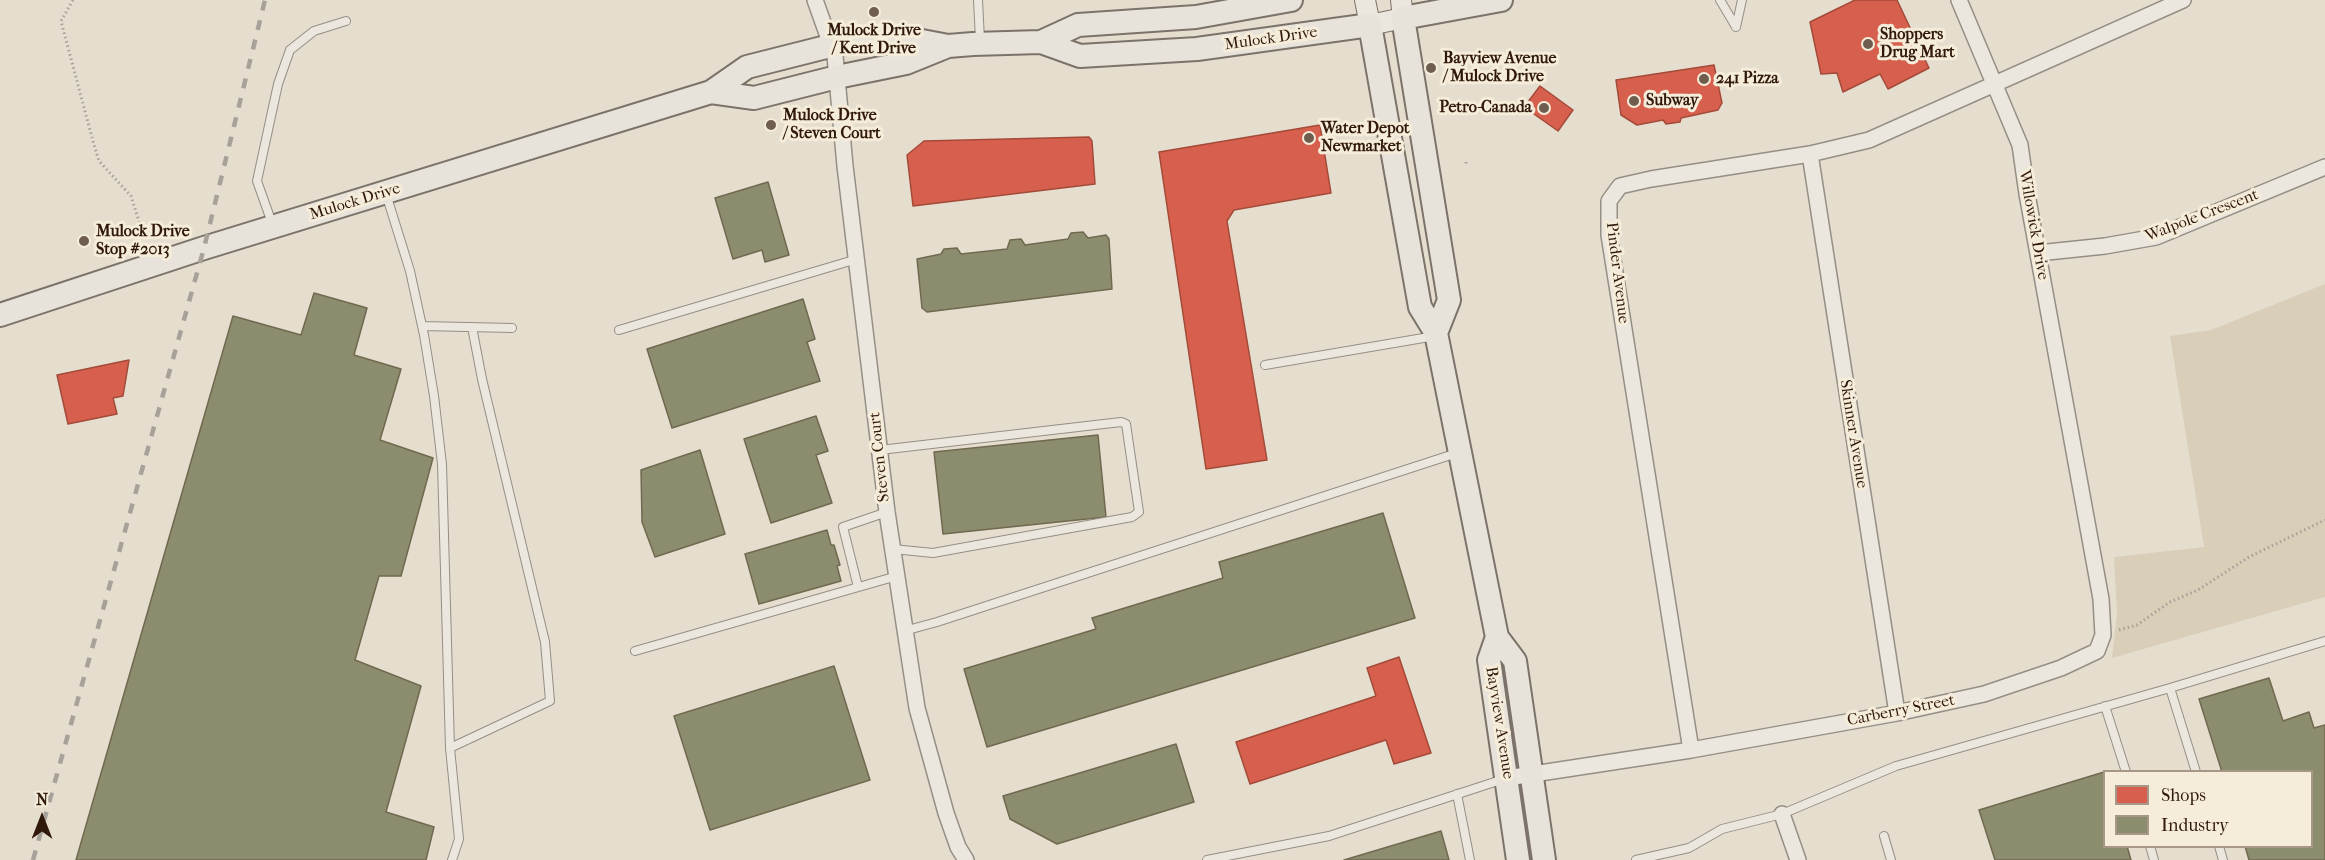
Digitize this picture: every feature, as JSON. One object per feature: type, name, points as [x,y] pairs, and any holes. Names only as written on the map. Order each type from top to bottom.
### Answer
[{"type":"main road","name":"Mulock Drive","points":[[1041,42],[1078,25],[1196,17],[1291,0]]},
{"type":"main road","points":[[1365,0],[1420,307],[1436,334],[1497,637]]},
{"type":"main road","name":"Mulock Drive","points":[[0,315],[274,227],[711,92],[747,68],[830,46],[864,39],[901,37],[948,46],[1041,42],[1080,56],[1197,49],[1370,26],[1402,9],[1501,0]]},
{"type":"main road","points":[[1402,9],[1449,300],[1436,334]]},
{"type":"main road","name":"Mulock Drive","points":[[711,92],[754,98],[837,77],[906,63],[948,46]]},
{"type":"main road","name":"Bayview Avenue","points":[[1497,637],[1515,661],[1544,860]]},
{"type":"main road","name":"Bayview Avenue","points":[[1497,637],[1489,660],[1518,860]]},
{"type":"street","name":"Steven Court","points":[[815,0],[834,56],[886,512],[917,708],[946,813],[958,847],[966,860]]},
{"type":"street","name":"Willowick Drive","points":[[1959,0],[2020,145],[2101,599],[2103,635]]},
{"type":"street","points":[[1995,83],[2183,0]]},
{"type":"street","name":"Pinder Avenue","points":[[1691,750],[1609,235],[1610,201],[1620,186],[1810,154],[1869,140],[1995,83]]},
{"type":"street","name":"Skinner Avenue","points":[[1810,154],[1897,713]]},
{"type":"street","name":"Walpole Crescent","points":[[2038,253],[2105,246],[2156,237],[2325,167]]},
{"type":"street","name":"Carberry Street","points":[[1507,778],[1691,750],[1897,713],[1984,694],[2061,668],[2097,651],[2103,635]]},
{"type":"street","points":[[1782,814],[1798,860]]},
{"type":"lane","points":[[978,0],[980,43]]},
{"type":"lane","points":[[1720,0],[1736,27],[1742,0]]},
{"type":"lane","points":[[274,227],[257,181],[278,84],[290,50],[314,31],[346,21]]},
{"type":"lane","points":[[386,192],[410,271],[422,326],[434,396],[442,464],[450,748],[459,839],[452,860]]},
{"type":"lane","points":[[619,330],[857,259]]},
{"type":"lane","points":[[422,326],[512,328]]},
{"type":"lane","points":[[450,748],[550,701],[545,642],[482,379],[472,327]]},
{"type":"lane","points":[[1265,365],[1436,334]]},
{"type":"lane","points":[[880,450],[1121,422],[1126,424],[1139,512],[1132,517],[933,553],[892,549]]},
{"type":"lane","points":[[904,631],[1460,453]]},
{"type":"lane","points":[[858,587],[843,527],[886,512]]},
{"type":"lane","points":[[635,651],[897,576]]},
{"type":"lane","points":[[1636,860],[1689,848],[1722,829],[1782,814],[1896,766],[2170,688],[2325,640]]},
{"type":"lane","points":[[2170,688],[2196,770]]},
{"type":"lane","points":[[2105,706],[2126,770]]},
{"type":"lane","points":[[1207,860],[1329,836],[1507,778]]},
{"type":"lane","points":[[1457,794],[1470,860]]},
{"type":"lane","points":[[1884,836],[1892,860]]},
{"type":"path","points":[[73,0],[61,21],[94,145],[99,161],[130,196],[144,237]]},
{"type":"path","points":[[2103,635],[2137,625],[2170,602],[2198,590],[2249,557],[2325,520]]},
{"type":"shaded area","points":[[2325,284],[2325,597],[2112,658],[2117,614],[2114,557],[2204,547],[2170,336],[2211,330]]},
{"type":"building: Shops","points":[[1855,0],[1897,0],[1929,68],[1888,89],[1880,74],[1843,92],[1837,73],[1821,74],[1810,22]]},
{"type":"building: Shops","points":[[1714,65],[1722,103],[1718,110],[1681,118],[1680,122],[1666,124],[1663,120],[1637,125],[1621,115],[1616,80]]},
{"type":"building: Shops","points":[[1540,86],[1573,110],[1558,131],[1524,107]]},
{"type":"building: Shops","points":[[1320,125],[1331,193],[1234,210],[1227,221],[1267,460],[1206,469],[1159,152]]},
{"type":"building: Shops","points":[[1089,137],[1092,141],[1095,184],[913,206],[907,155],[924,141]]},
{"type":"building: Shops","points":[[129,360],[123,396],[113,398],[117,414],[68,424],[57,375]]},
{"type":"building: Shops","points":[[1399,657],[1431,753],[1394,764],[1386,740],[1250,784],[1236,742],[1376,696],[1367,668]]},
{"type":"building: Industry","points":[[768,182],[789,255],[765,262],[762,250],[733,259],[715,198]]},
{"type":"building: Industry","points":[[1083,232],[1088,238],[1106,235],[1109,239],[1112,289],[927,312],[922,308],[917,259],[941,254],[944,249],[957,248],[961,254],[1007,249],[1010,240],[1021,239],[1025,245],[1068,239],[1071,233]]},
{"type":"building: Industry","points":[[314,293],[367,308],[354,355],[401,369],[380,440],[433,458],[401,576],[379,576],[355,660],[421,686],[386,812],[434,827],[426,860],[76,860],[233,316],[301,335]]},
{"type":"building: Industry","points":[[803,299],[815,339],[807,342],[820,381],[672,428],[647,349]]},
{"type":"building: Industry","points":[[816,416],[828,451],[816,455],[832,503],[771,523],[744,439]]},
{"type":"building: Industry","points":[[1098,435],[1106,517],[943,534],[934,452]]},
{"type":"building: Industry","points":[[700,450],[725,534],[655,557],[642,522],[641,470]]},
{"type":"building: Industry","points":[[1383,513],[1415,618],[987,747],[964,669],[1096,629],[1092,618],[1223,578],[1219,562]]},
{"type":"building: Industry","points":[[827,530],[840,565],[837,566],[841,581],[759,604],[745,554]]},
{"type":"building: Industry","points":[[834,666],[870,780],[710,830],[674,716]]},
{"type":"building: Industry","points":[[2269,678],[2283,721],[2309,712],[2314,728],[2325,725],[2325,860],[2249,860],[2246,848],[2313,848],[2313,770],[2221,770],[2199,699]]},
{"type":"building: Industry","points":[[1176,744],[1194,802],[1057,844],[1010,819],[1003,796]]},
{"type":"building: Industry","points":[[2103,772],[2103,848],[2128,848],[2131,860],[1995,860],[1979,810]]},
{"type":"building: Industry","points":[[1441,831],[1449,860],[1344,860]]},
{"type":"railway","points":[[33,860],[204,248],[265,0]]},
{"type":"place","name":"Mulock Drive / Kent Drive","points":[[874,12]]},
{"type":"place","name":"Shoppers Drug Mart","points":[[1868,44]]},
{"type":"place","name":"Bayview Avenue / Mulock Drive","points":[[1431,68]]},
{"type":"place","name":"241 Pizza","points":[[1704,79]]},
{"type":"place","name":"Subway","points":[[1634,101]]},
{"type":"place","name":"Petro-Canada","points":[[1544,108]]},
{"type":"place","name":"Mulock Drive / Steven Court","points":[[771,125]]},
{"type":"place","name":"Water Depot Newmarket","points":[[1309,138]]},
{"type":"place","name":"Mulock Drive Stop #2013","points":[[84,241]]}]
